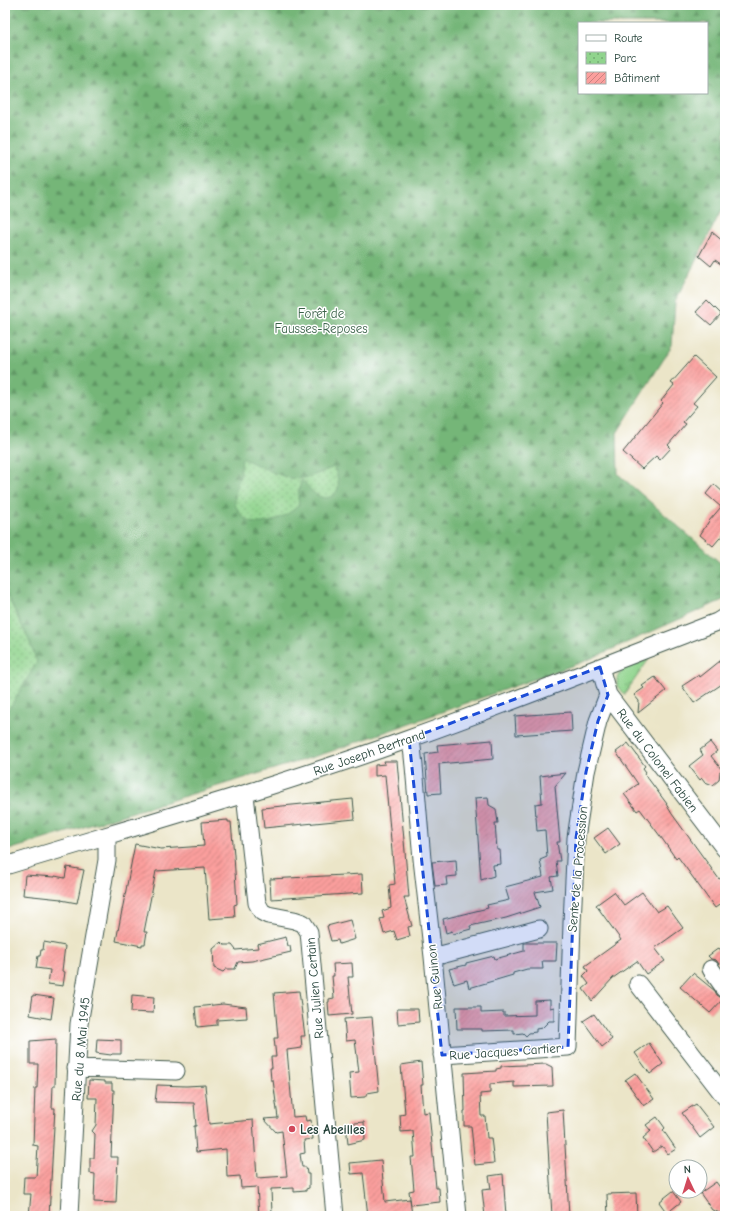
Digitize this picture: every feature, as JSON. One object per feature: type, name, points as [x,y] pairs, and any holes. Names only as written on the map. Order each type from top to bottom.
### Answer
[{"type":"street","name":"Rue Joseph Bertrand","points":[[5,866],[245,794],[410,739],[717,622],[725,617]]},
{"type":"street","name":"Rue du Colonel Fabien","points":[[600,667],[608,694],[725,849]]},
{"type":"street","name":"Sente de la Procession","points":[[568,1047],[576,838],[586,772],[598,721],[608,694]]},
{"type":"street","name":"Rue Guinon","points":[[410,739],[458,1216]]},
{"type":"street","name":"Rue Julien Certain","points":[[245,794],[257,903],[262,912],[268,915],[303,923],[309,932],[335,1216]]},
{"type":"street","name":"Rue du 8 Mai 1945","points":[[69,1216],[79,1024],[107,860],[107,836]]},
{"type":"street","points":[[433,957],[539,929]]},
{"type":"street","points":[[711,969],[725,989]]},
{"type":"street","points":[[638,984],[725,1097]]},
{"type":"street","name":"Rue Jacques Cartier","points":[[442,1055],[568,1047]]},
{"type":"street","points":[[76,1068],[176,1071]]},
{"type":"highlighted area","points":[[600,667],[608,695],[598,721],[586,772],[576,838],[568,1047],[442,1055],[409,739]]},
{"type":"green space","name":"Forêt de Fausses-Reposes","points":[[5,5],[725,5],[725,203],[675,302],[672,346],[617,433],[618,474],[725,567],[725,599],[585,661],[326,753],[5,851]]},
{"type":"green space","points":[[242,458],[285,477],[298,479],[312,476],[334,467],[338,480],[337,492],[326,498],[318,496],[302,480],[298,496],[299,505],[286,515],[269,522],[252,522],[245,519],[235,504],[235,493],[240,476]]},
{"type":"green space","points":[[5,591],[29,640],[37,662],[5,716]]},
{"type":"green space","points":[[649,659],[624,695],[617,686],[617,678],[623,669]]},
{"type":"building","points":[[712,232],[725,243],[725,267],[715,260],[711,266],[699,256]]},
{"type":"building","points":[[707,300],[721,314],[711,325],[696,312]]},
{"type":"building","points":[[694,357],[716,377],[693,403],[697,406],[683,422],[686,424],[668,445],[671,448],[660,460],[656,456],[642,469],[623,452],[663,403],[661,401],[674,385],[671,383]]},
{"type":"building","points":[[714,484],[725,494],[725,532],[713,546],[700,535],[721,507],[706,494]]},
{"type":"building","points":[[725,657],[725,682],[694,703],[682,686],[699,675],[700,677]]},
{"type":"building","points":[[655,677],[666,691],[638,713],[639,701],[634,695],[644,688],[642,686]]},
{"type":"building","points":[[571,712],[572,731],[516,735],[515,716]]},
{"type":"building","points":[[492,740],[493,759],[439,764],[441,793],[428,794],[425,754],[438,752],[437,745]]},
{"type":"building","points":[[710,742],[717,751],[711,756],[722,770],[720,772],[719,780],[713,785],[705,782],[702,778],[700,780],[689,766],[703,755],[700,750]]},
{"type":"building","points":[[628,743],[645,766],[643,768],[646,772],[644,773],[667,804],[672,814],[719,879],[721,878],[725,884],[725,901],[715,908],[678,857],[676,859],[640,809],[637,811],[624,794],[638,784],[616,752]]},
{"type":"building","points":[[384,761],[397,761],[409,897],[404,897],[412,926],[408,927],[410,936],[397,940],[394,931],[384,934],[380,919],[384,918],[382,911],[391,908],[389,885],[395,884],[385,775],[375,776],[375,765],[385,764]]},
{"type":"building","points":[[566,773],[555,786],[560,842],[557,842],[560,861],[556,861],[558,876],[551,877],[553,889],[535,892],[540,907],[506,918],[470,926],[471,929],[453,934],[452,931],[446,933],[443,919],[488,908],[487,905],[509,900],[505,887],[543,877],[540,860],[547,857],[545,830],[537,831],[535,804],[542,803],[540,776]]},
{"type":"building","points":[[488,797],[489,805],[496,809],[498,823],[495,823],[497,850],[500,850],[501,864],[493,865],[494,876],[481,880],[475,798]]},
{"type":"building","points":[[353,799],[355,819],[264,828],[262,808]]},
{"type":"building","points":[[228,820],[228,822],[231,822],[234,855],[237,904],[234,905],[235,917],[209,919],[205,868],[156,871],[144,932],[147,932],[145,944],[142,944],[142,946],[116,941],[135,844],[161,849],[204,846],[202,822]]},
{"type":"building","points":[[608,828],[620,844],[606,854],[594,838]]},
{"type":"building","points":[[456,860],[457,876],[446,877],[447,885],[435,886],[432,862]]},
{"type":"building","points":[[67,867],[84,870],[77,903],[61,899],[23,895],[25,875],[55,876],[65,878]]},
{"type":"building","points":[[362,874],[363,893],[271,899],[270,879]]},
{"type":"building","points":[[614,892],[624,905],[642,892],[657,912],[667,906],[683,928],[655,948],[665,961],[646,974],[637,961],[613,978],[592,1001],[583,989],[589,984],[583,976],[588,971],[585,966],[621,940],[596,905]]},
{"type":"building","points":[[350,920],[355,939],[339,944],[338,940],[331,941],[327,926]]},
{"type":"building","points":[[286,937],[291,952],[252,961],[238,962],[235,969],[226,969],[223,972],[214,968],[213,949],[221,942],[224,945],[232,945],[236,950],[258,948],[257,944]]},
{"type":"building","points":[[44,942],[65,946],[62,971],[65,972],[63,986],[48,984],[50,970],[36,968],[38,956],[40,956],[41,950],[43,950]]},
{"type":"building","points":[[524,943],[557,943],[556,961],[542,961],[543,969],[527,969],[513,973],[513,975],[469,988],[467,980],[454,984],[449,969],[494,956],[495,959],[524,951]]},
{"type":"building","points":[[719,948],[725,955],[725,959],[719,964],[716,960],[711,959],[708,956]]},
{"type":"building","points":[[352,963],[353,977],[348,977],[352,1014],[329,1016],[328,1002],[329,999],[334,998],[332,976],[334,976],[333,964]]},
{"type":"building","points":[[693,973],[723,999],[710,1013],[680,987]]},
{"type":"building","points":[[299,991],[305,1036],[301,1036],[302,1048],[287,1050],[293,1117],[305,1116],[306,1121],[311,1120],[313,1139],[304,1140],[305,1153],[300,1154],[302,1167],[306,1167],[307,1174],[309,1174],[309,1188],[306,1189],[306,1191],[294,1192],[294,1188],[271,1189],[272,1214],[259,1215],[257,1187],[241,1188],[240,1176],[227,1177],[226,1149],[196,1152],[194,1103],[155,1102],[157,1085],[205,1085],[209,1124],[253,1120],[257,1178],[287,1176],[282,1131],[276,1132],[264,1119],[278,1118],[270,1068],[272,1068],[271,1057],[276,1057],[274,1038],[278,1038],[274,993]]},
{"type":"building","points":[[33,995],[54,998],[51,1019],[30,1015]]},
{"type":"building","points":[[132,995],[154,997],[153,1013],[131,1012]]},
{"type":"building","points":[[550,1000],[550,1008],[554,1007],[554,1021],[549,1021],[542,1028],[536,1029],[536,1032],[529,1033],[526,1036],[523,1033],[514,1034],[514,1030],[482,1031],[482,1029],[457,1029],[456,1007],[481,1007],[481,1013],[504,1012],[504,1016],[535,1015],[535,1001]]},
{"type":"building","points":[[223,1004],[246,1007],[247,1018],[217,1020],[217,1025],[197,1027],[195,1007]]},
{"type":"building","points":[[397,1009],[418,1009],[419,1022],[398,1024]]},
{"type":"building","points":[[594,1014],[612,1039],[602,1047],[583,1021]]},
{"type":"building","points":[[372,1017],[379,1091],[367,1093],[365,1097],[351,1098],[349,1073],[359,1072],[355,1040],[346,1041],[344,1019]]},
{"type":"building","points":[[56,1039],[55,1086],[53,1086],[52,1108],[55,1108],[49,1216],[29,1216],[31,1194],[23,1194],[24,1177],[36,1177],[38,1146],[33,1145],[35,1088],[37,1088],[38,1064],[30,1064],[30,1041]]},
{"type":"building","points":[[97,1039],[121,1040],[121,1054],[111,1055],[96,1053]]},
{"type":"building","points":[[649,1043],[663,1064],[650,1074],[635,1053]]},
{"type":"building","points":[[421,1062],[423,1113],[429,1112],[436,1188],[439,1188],[440,1202],[411,1205],[409,1191],[414,1190],[411,1157],[415,1157],[413,1131],[401,1132],[400,1115],[405,1114],[401,1065]]},
{"type":"building","points":[[546,1064],[552,1067],[553,1086],[514,1087],[514,1082],[490,1084],[490,1093],[480,1094],[481,1116],[485,1116],[487,1138],[491,1138],[494,1163],[475,1165],[471,1126],[464,1126],[464,1073],[496,1071],[496,1069],[501,1068],[501,1066]]},
{"type":"building","points":[[635,1073],[654,1099],[644,1106],[625,1080]]},
{"type":"building","points":[[89,1080],[112,1083],[112,1090],[114,1090],[111,1157],[118,1157],[116,1203],[94,1202],[95,1174],[90,1173],[90,1158],[94,1158],[95,1134],[92,1131],[96,1125],[97,1098],[88,1098]]},
{"type":"building","points":[[696,1104],[714,1127],[700,1138],[682,1113]]},
{"type":"building","points":[[563,1110],[569,1216],[552,1216],[546,1112]]},
{"type":"building","points":[[657,1117],[665,1128],[663,1130],[676,1149],[668,1154],[662,1146],[653,1152],[643,1138],[651,1131],[646,1125]]},
{"type":"building","points":[[364,1122],[365,1140],[348,1144],[346,1124]]},
{"type":"building","points":[[381,1160],[385,1202],[410,1199],[412,1216],[396,1216],[396,1213],[368,1216],[363,1173],[351,1174],[350,1163]]},
{"type":"building","points":[[503,1174],[506,1216],[485,1216],[482,1190],[491,1189],[489,1176]]},
{"type":"building","points":[[716,1182],[725,1194],[725,1215],[712,1210],[704,1199],[708,1199],[708,1188]]},
{"type":"building","points":[[636,1193],[637,1216],[608,1216],[607,1194]]},
{"type":"building","points":[[668,1195],[668,1199],[679,1199],[681,1202],[667,1213],[659,1202]]},
{"type":"place","name":"Les Abeilles","points":[[292,1129]]}]
